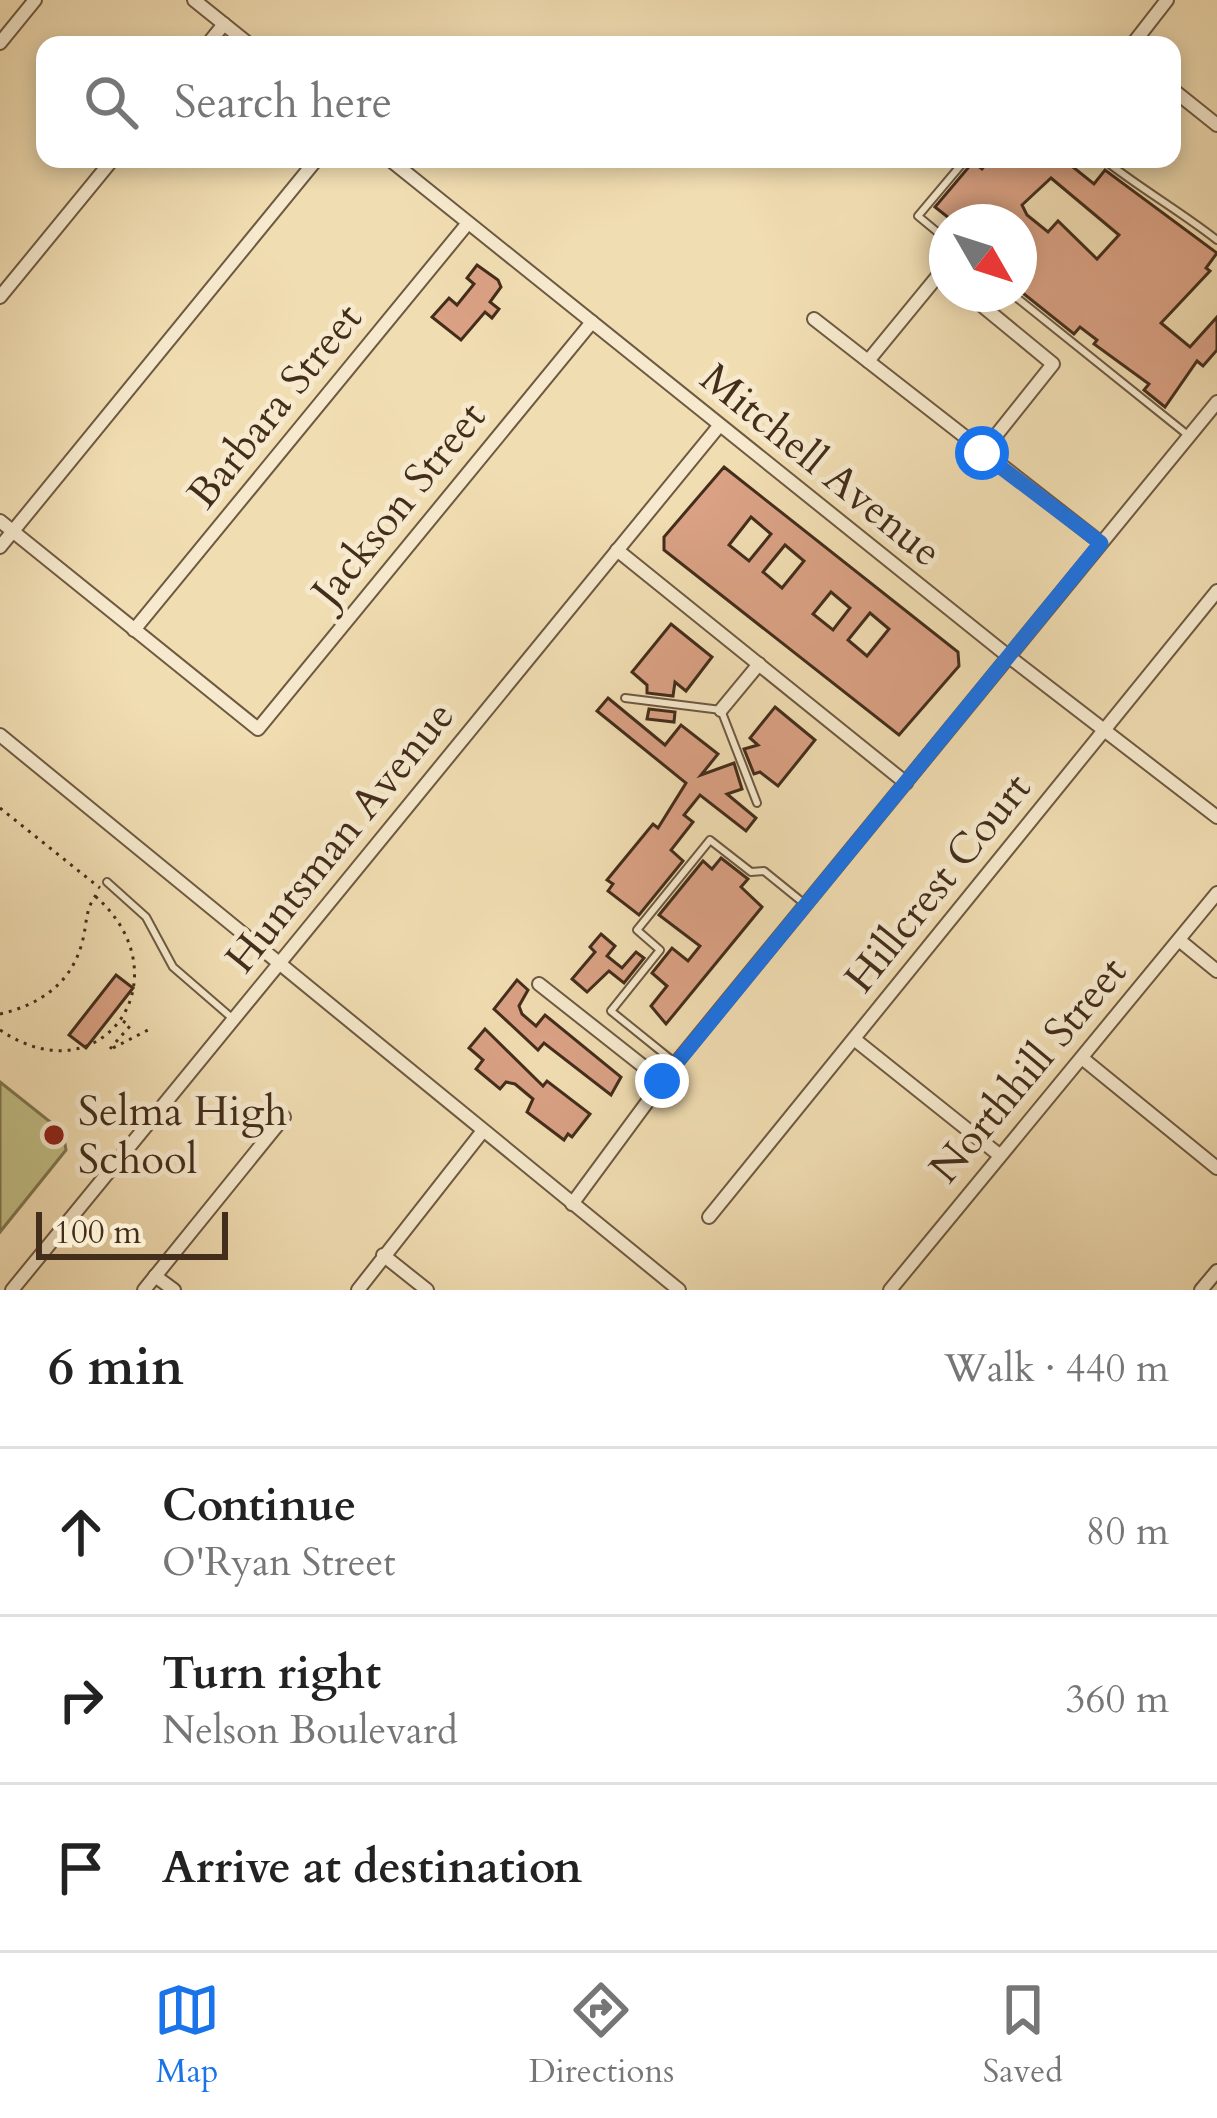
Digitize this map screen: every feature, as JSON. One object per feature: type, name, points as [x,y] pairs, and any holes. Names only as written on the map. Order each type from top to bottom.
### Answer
[{"type":"street","points":[[0,43],[34,0]]},
{"type":"street","points":[[194,0],[239,36]]},
{"type":"street","points":[[1139,36],[1167,0]]},
{"type":"street","points":[[214,36],[224,24]]},
{"type":"street","points":[[1181,96],[1217,125]]},
{"type":"street","points":[[0,298],[106,168]]},
{"type":"street","points":[[0,547],[310,168]]},
{"type":"street","name":"Mitchell Avenue","points":[[399,168],[718,426],[1217,817]]},
{"type":"street","name":"Barbara Street","points":[[134,630],[468,223]]},
{"type":"street","points":[[868,362],[929,291]]},
{"type":"street","points":[[982,453],[1053,364],[990,312]]},
{"type":"street","points":[[814,320],[1101,543]]},
{"type":"street","name":"Jackson Street","points":[[134,630],[258,729],[592,322]]},
{"type":"street","points":[[572,1204],[676,1063],[1217,402]]},
{"type":"street","name":"Huntsman Avenue","points":[[12,1290],[718,426]]},
{"type":"street","points":[[0,521],[134,630]]},
{"type":"street","points":[[616,550],[905,783]]},
{"type":"street","name":"Hillcrest Court","points":[[710,1217],[1217,591]]},
{"type":"street","points":[[721,710],[759,664]]},
{"type":"street","points":[[0,734],[679,1290]]},
{"type":"street","name":"Northhill Street","points":[[890,1290],[1217,893]]},
{"type":"street","points":[[1179,940],[1217,971]]},
{"type":"street","points":[[539,984],[662,1081]]},
{"type":"street","points":[[854,1039],[998,1154]]},
{"type":"street","points":[[1082,1058],[1217,1168]]},
{"type":"street","points":[[144,1290],[284,1117]]},
{"type":"street","points":[[358,1290],[482,1132]]},
{"type":"street","points":[[383,1255],[427,1290]]},
{"type":"street","points":[[1201,1290],[1217,1271]]},
{"type":"street","points":[[155,1276],[174,1290]]},
{"type":"lane","points":[[929,226],[918,217],[959,168]]},
{"type":"lane","points":[[1114,168],[1163,208],[1184,214],[1217,240]]},
{"type":"lane","points":[[1034,312],[1189,436]]},
{"type":"lane","points":[[625,698],[721,710],[757,803]]},
{"type":"lane","points":[[676,1063],[611,1010],[660,950],[638,930],[710,840],[751,872],[764,871],[806,905]]},
{"type":"lane","points":[[107,882],[146,917],[173,967],[234,1020]]},
{"type":"path","points":[[0,808],[101,889],[86,908],[82,945],[61,983],[42,999],[0,1014]]},
{"type":"path","points":[[0,1030],[22,1043],[68,1051],[88,1049],[122,1019],[136,979],[136,954],[115,914],[95,896]]},
{"type":"path","points":[[122,1019],[148,1030],[109,1050],[130,1026]]},
{"type":"shaded area","points":[[0,1082],[63,1132],[66,1150],[0,1232]]},
{"type":"building","points":[[968,168],[1074,168],[1094,184],[1105,170],[1217,253],[1206,268],[1210,271],[1161,323],[1190,347],[1217,317],[1217,350],[1203,366],[1197,361],[1165,407],[1144,390],[1149,384],[1094,344],[1097,340],[1080,327],[1074,334],[1037,304],[1037,223],[1048,232],[1058,221],[1097,259],[1119,235],[1051,178],[1023,204],[938,204]]},
{"type":"building","points":[[477,265],[498,280],[501,287],[490,302],[499,309],[492,318],[485,312],[461,340],[432,317],[449,298],[457,305],[474,284],[467,278]]},
{"type":"building","points":[[724,467],[958,652],[959,666],[899,735],[664,550],[664,537]],"holes":[[[751,517],[771,534],[749,561],[729,545]],[[785,545],[804,561],[782,588],[763,572]],[[831,592],[850,608],[833,630],[813,614]],[[870,613],[889,629],[867,656],[848,640]]]},
{"type":"building","points":[[671,624],[712,657],[686,691],[675,682],[673,696],[647,693],[647,685],[632,672]]},
{"type":"building","points":[[608,698],[665,745],[681,725],[718,754],[701,775],[734,763],[742,789],[727,794],[756,818],[746,831],[700,795],[684,815],[693,822],[671,850],[683,861],[639,915],[608,891],[613,884],[607,880],[653,824],[658,828],[686,783],[597,711]]},
{"type":"building","points":[[775,707],[815,740],[778,786],[760,772],[754,774],[744,749],[758,745],[750,738]]},
{"type":"building","points":[[649,709],[675,712],[674,722],[647,719]]},
{"type":"building","points":[[721,858],[748,879],[741,887],[762,907],[666,1024],[651,1006],[667,986],[652,973],[672,948],[688,961],[700,946],[659,915],[703,861],[712,869]]},
{"type":"building","points":[[601,934],[615,946],[607,956],[622,968],[636,952],[644,958],[624,983],[609,971],[587,992],[572,979],[595,952],[590,947]]},
{"type":"building","points":[[116,975],[133,988],[86,1048],[69,1035]]},
{"type":"building","points":[[517,980],[528,990],[519,1006],[522,1014],[536,1026],[545,1015],[621,1077],[611,1095],[544,1043],[538,1050],[494,1009]]},
{"type":"building","points":[[485,1029],[543,1086],[547,1081],[590,1114],[572,1137],[568,1134],[564,1140],[527,1112],[533,1099],[515,1084],[506,1082],[500,1089],[476,1069],[483,1060],[469,1048]]},
{"type":"place","name":"Selma High School","points":[[54,1135]]},
{"type":"route","points":[[662,1081],[1101,543],[982,453]]}]
